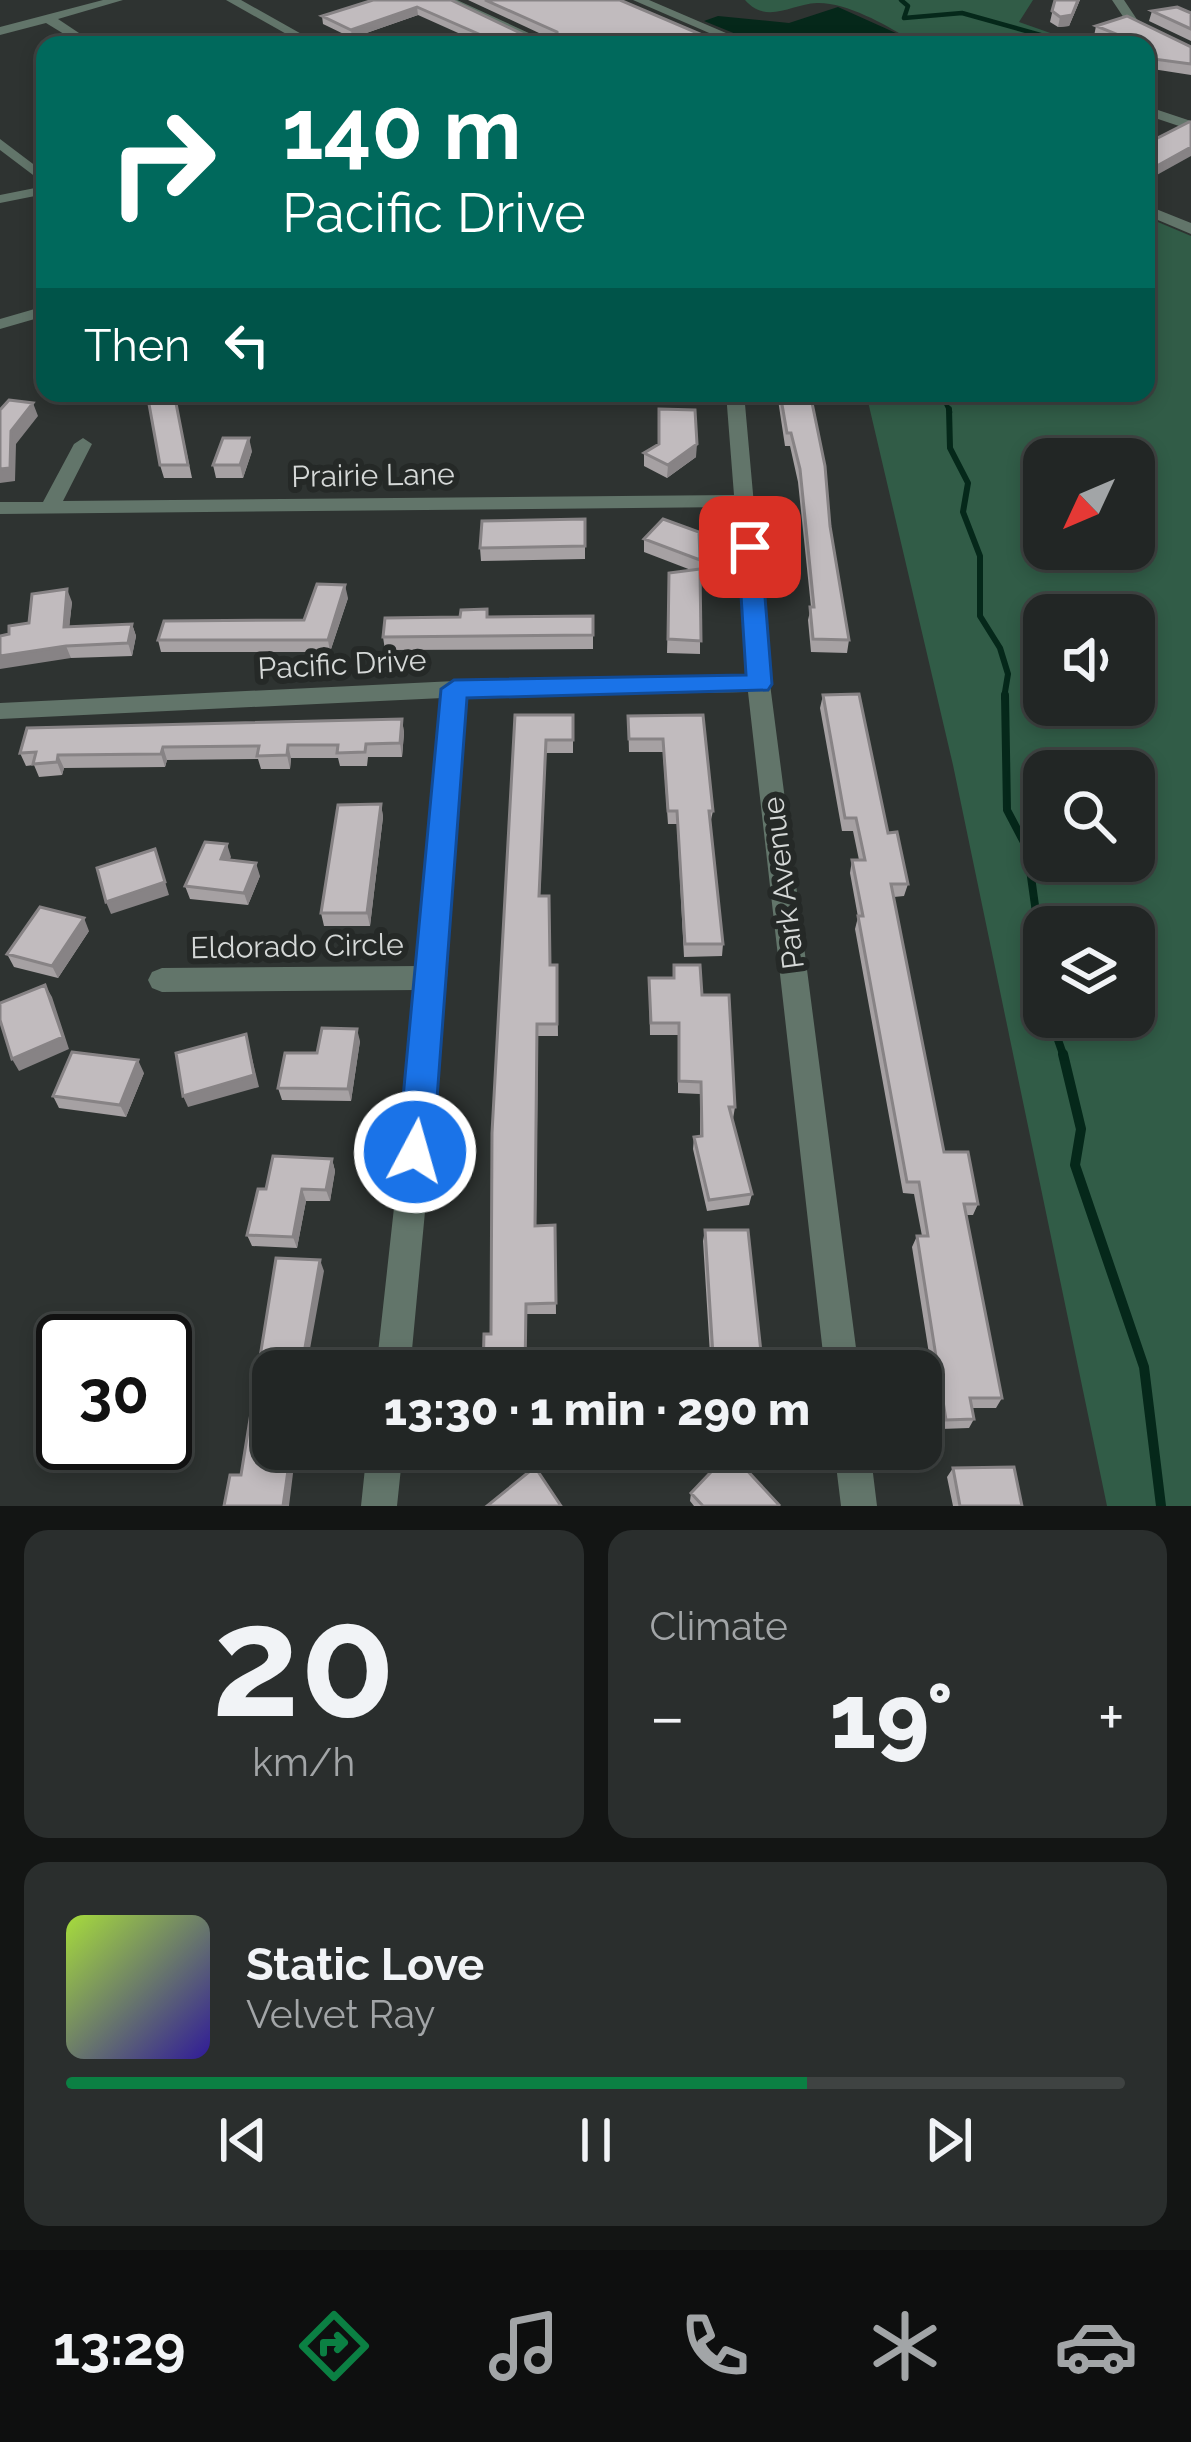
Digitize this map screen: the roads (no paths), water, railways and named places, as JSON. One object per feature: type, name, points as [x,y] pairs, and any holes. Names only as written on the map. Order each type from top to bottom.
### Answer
[{"type":"street","points":[[0,31],[117,0]]},
{"type":"street","points":[[232,0],[298,36]]},
{"type":"street","points":[[447,0],[529,36]]},
{"type":"street","points":[[639,0],[726,36]]},
{"type":"street","points":[[1118,0],[1135,24],[1191,51]]},
{"type":"street","points":[[47,18],[77,36]]},
{"type":"street","points":[[1155,113],[1191,126]]},
{"type":"street","points":[[0,143],[36,173]]},
{"type":"street","points":[[0,199],[36,192]]},
{"type":"street","points":[[1155,214],[1191,229]]},
{"type":"street","points":[[0,324],[36,314]]},
{"type":"street","name":"Park Avenue","points":[[736,402],[759,684],[839,1350]]},
{"type":"street","points":[[50,508],[83,444]]},
{"type":"street","name":"Prairie Lane","points":[[0,508],[746,501]]},
{"type":"street","name":"Pacific Drive","points":[[0,711],[454,689],[759,684]]},
{"type":"street","points":[[395,1350],[433,978],[454,689]]},
{"type":"street","name":"Eldorado Circle","points":[[161,980],[433,978]]},
{"type":"street","points":[[379,1506],[383,1470]]},
{"type":"street","points":[[855,1470],[859,1506]]},
{"type":"waterway","points":[[901,0],[908,6],[904,18],[962,13],[1044,36]]},
{"type":"waterway","points":[[945,402],[949,410]]},
{"type":"waterway","points":[[949,410],[950,448],[968,483],[963,512],[980,556],[980,616],[1000,648],[1008,674],[1004,698]]},
{"type":"waterway","points":[[1005,695],[1007,810],[1027,848],[1035,906]]},
{"type":"waterway","points":[[1057,1038],[1063,1054]]},
{"type":"waterway","points":[[1063,1054],[1081,1129],[1075,1165],[1144,1367],[1161,1506]]}]
